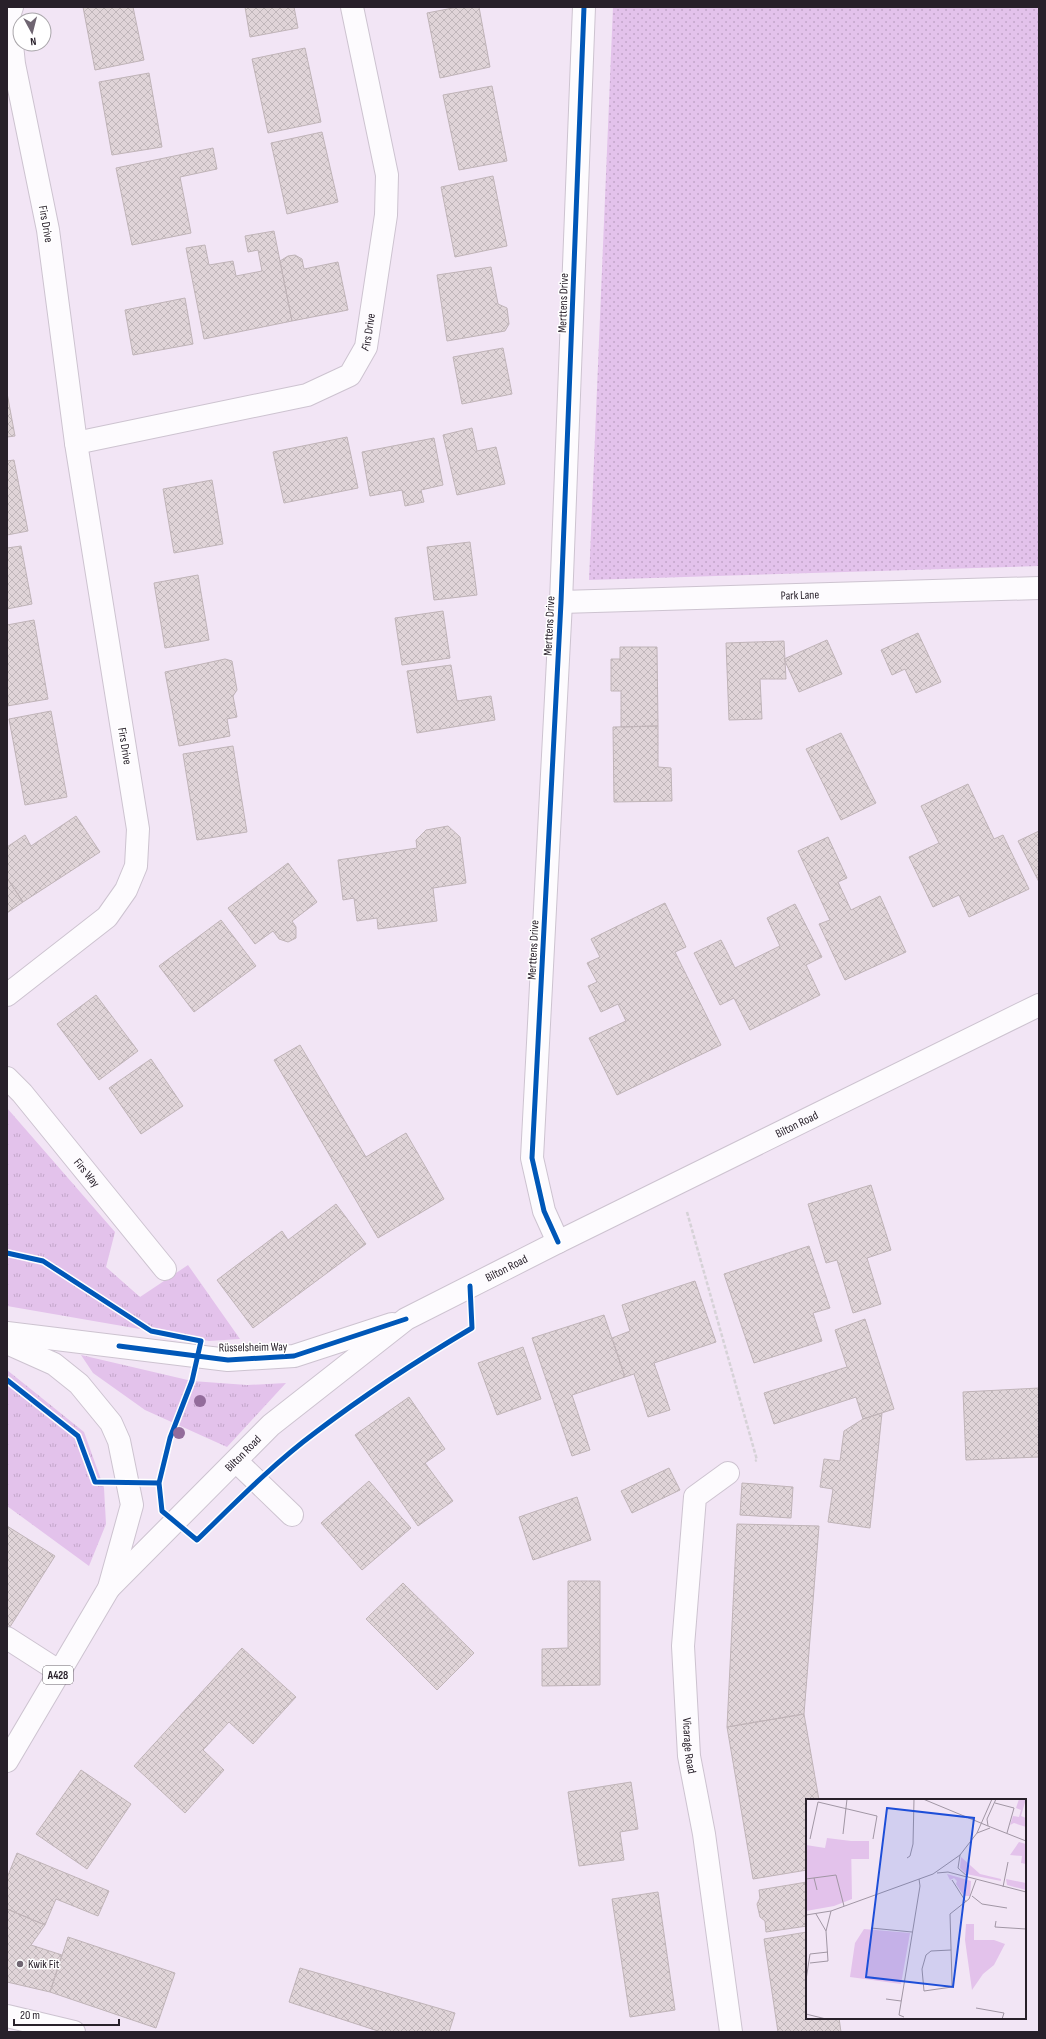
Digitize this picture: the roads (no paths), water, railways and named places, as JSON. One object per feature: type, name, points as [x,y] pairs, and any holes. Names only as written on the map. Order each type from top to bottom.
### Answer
[{"type":"main road","name":"Firs Drive","points":[[7,995],[107,917],[126,890],[136,866],[138,829],[76,443],[48,230],[14,64],[9,16],[12,7]]},
{"type":"main road","name":"Firs Drive","points":[[76,443],[307,395],[350,375],[366,347],[386,215],[387,175],[352,7]]},
{"type":"main road","name":"Merttens Drive","points":[[558,1242],[544,1210],[532,1158],[561,602],[584,7]]},
{"type":"main road","name":"Park Lane","points":[[561,602],[1039,588]]},
{"type":"main road","name":"Bilton Road","points":[[7,1761],[109,1588],[271,1425],[406,1319],[558,1242],[1039,1005]]},
{"type":"main road","name":"Firs Way","points":[[7,1078],[22,1093],[165,1269]]},
{"type":"main road","name":"Rüsselsheim Way","points":[[7,1333],[228,1360],[294,1356],[406,1319]]},
{"type":"main road","name":"A428","points":[[7,1343],[54,1364],[79,1384],[111,1423],[119,1441],[132,1505],[109,1588]]},
{"type":"main road","points":[[236,1460],[292,1515]]},
{"type":"main road","name":"Vicarage Road","points":[[728,1473],[695,1497],[683,1646],[689,1756],[704,1834],[731,2032]]},
{"type":"main road","points":[[7,1638],[60,1672]]},
{"type":"main road","points":[[7,2016],[74,2032]]},
{"type":"place","name":"Kwik Fit","points":[[20,1964]]}]
